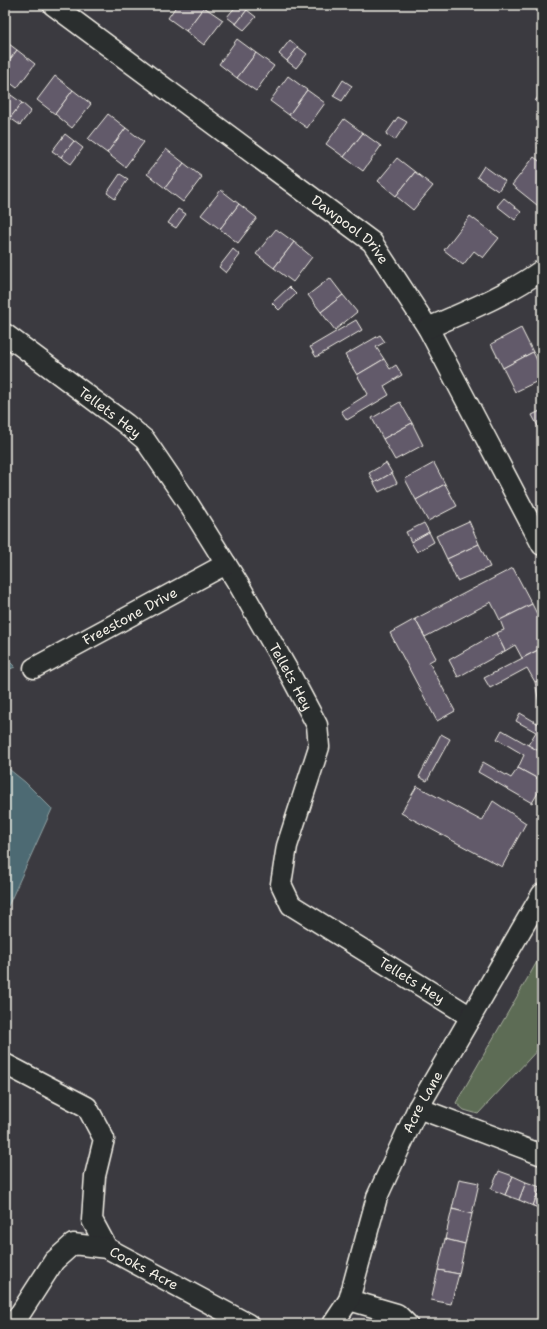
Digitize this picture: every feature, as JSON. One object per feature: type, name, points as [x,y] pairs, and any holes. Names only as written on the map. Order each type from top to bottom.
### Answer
[{"type":"street","name":"Dawpool Drive","points":[[53,5],[372,242],[428,328],[542,545]]},
{"type":"street","points":[[428,328],[480,306],[542,270]]},
{"type":"street","name":"Tellets Hey","points":[[5,334],[126,424],[145,440],[176,484],[226,564],[292,676],[318,725],[319,747],[287,846],[281,884],[291,904],[471,1017]]},
{"type":"street","name":"Freestone Drive","points":[[34,668],[226,564]]},
{"type":"street","name":"Acre Lane","points":[[333,1324],[349,1300],[378,1197],[418,1108],[542,894]]},
{"type":"street","name":"Cooks Acre","points":[[5,1064],[87,1107],[104,1139],[95,1176],[92,1220],[107,1248],[248,1324]]},
{"type":"street","points":[[418,1108],[542,1155]]},
{"type":"street","points":[[6,1323],[16,1320],[54,1262],[73,1244],[107,1248]]},
{"type":"street","points":[[349,1300],[397,1314],[407,1324]]},
{"type":"green space","points":[[542,953],[542,1045],[478,1114],[464,1110],[456,1103]]},
{"type":"water","points":[[5,657],[15,667],[5,671]]},
{"type":"water","points":[[5,766],[25,782],[52,809],[5,911]]},
{"type":"building","points":[[147,5],[156,5],[153,9]]},
{"type":"building","points":[[177,5],[202,5],[204,7],[186,31],[168,18]]},
{"type":"building","points":[[237,5],[241,5],[247,10],[236,24],[227,17]]},
{"type":"building","points":[[204,7],[223,20],[204,45],[186,31]]},
{"type":"building","points":[[247,10],[256,17],[244,30],[236,24]]},
{"type":"building","points":[[237,39],[256,53],[237,78],[219,64]]},
{"type":"building","points":[[290,40],[298,47],[287,61],[279,54]]},
{"type":"building","points":[[5,41],[17,50],[5,66]]},
{"type":"building","points":[[298,47],[307,54],[296,68],[287,61]]},
{"type":"building","points":[[17,50],[35,64],[17,88],[5,79],[5,66]]},
{"type":"building","points":[[256,53],[274,66],[256,91],[237,78]]},
{"type":"building","points":[[55,76],[73,90],[55,114],[37,100]]},
{"type":"building","points":[[288,76],[307,90],[289,115],[270,101]]},
{"type":"building","points":[[343,80],[352,86],[342,101],[333,96]]},
{"type":"building","points":[[73,90],[91,104],[72,128],[55,114]]},
{"type":"building","points":[[307,90],[325,103],[307,128],[289,115]]},
{"type":"building","points":[[542,92],[542,106],[535,101]]},
{"type":"building","points":[[11,95],[22,103],[10,118],[5,114],[5,104]]},
{"type":"building","points":[[22,103],[31,111],[20,125],[10,118]]},
{"type":"building","points":[[108,114],[126,128],[107,153],[88,139]]},
{"type":"building","points":[[398,117],[407,122],[395,140],[386,134]]},
{"type":"building","points":[[344,119],[363,133],[344,157],[326,144]]},
{"type":"building","points":[[126,128],[144,142],[125,167],[107,153]]},
{"type":"building","points":[[363,133],[381,146],[363,171],[344,157]]},
{"type":"building","points":[[65,134],[74,141],[61,157],[52,151]]},
{"type":"building","points":[[74,141],[83,148],[71,164],[61,157]]},
{"type":"building","points":[[542,143],[542,151],[538,148]]},
{"type":"building","points":[[166,149],[184,163],[165,188],[147,174]]},
{"type":"building","points":[[534,157],[542,163],[542,209],[512,185]]},
{"type":"building","points":[[397,158],[415,172],[396,196],[378,181]]},
{"type":"building","points":[[184,163],[202,177],[183,202],[165,188]]},
{"type":"building","points":[[484,166],[505,181],[498,191],[477,177]]},
{"type":"building","points":[[415,172],[433,186],[413,210],[396,196]]},
{"type":"building","points":[[120,174],[128,179],[115,199],[107,193]]},
{"type":"building","points":[[221,190],[239,204],[220,229],[201,215]]},
{"type":"building","points":[[504,198],[521,212],[515,220],[497,206]]},
{"type":"building","points":[[239,204],[257,218],[238,243],[220,229]]},
{"type":"building","points":[[178,209],[186,214],[176,228],[168,223]]},
{"type":"building","points":[[470,216],[499,238],[483,258],[474,251],[463,265],[444,250]]},
{"type":"building","points":[[276,229],[294,242],[274,268],[256,254]]},
{"type":"building","points":[[294,242],[312,257],[293,282],[274,268]]},
{"type":"building","points":[[233,249],[240,255],[226,273],[219,267]]},
{"type":"building","points":[[330,278],[343,295],[321,312],[308,295]]},
{"type":"building","points":[[289,287],[296,294],[279,310],[272,303]]},
{"type":"building","points":[[343,295],[357,312],[335,330],[321,312]]},
{"type":"building","points":[[356,320],[362,330],[316,357],[310,347]]},
{"type":"building","points":[[521,328],[533,352],[503,368],[491,344]]},
{"type":"building","points":[[380,335],[385,342],[376,347],[384,359],[357,375],[345,355]]},
{"type":"building","points":[[533,352],[542,370],[542,379],[515,392],[503,368]]},
{"type":"building","points":[[384,359],[390,369],[396,365],[402,375],[384,386],[389,395],[347,420],[341,411],[368,394],[357,375]]},
{"type":"building","points":[[400,402],[412,423],[383,439],[372,418]]},
{"type":"building","points":[[542,410],[542,434],[532,415]]},
{"type":"building","points":[[412,423],[423,445],[395,460],[383,439]]},
{"type":"building","points":[[386,463],[392,473],[374,483],[369,473]]},
{"type":"building","points":[[434,463],[445,484],[416,500],[405,479]]},
{"type":"building","points":[[392,473],[397,483],[379,492],[374,483]]},
{"type":"building","points":[[445,484],[457,506],[428,521],[416,500]]},
{"type":"building","points":[[469,521],[479,544],[447,559],[436,536]]},
{"type":"building","points":[[424,523],[429,532],[411,542],[406,532]]},
{"type":"building","points":[[429,532],[434,542],[417,552],[411,542]]},
{"type":"building","points":[[479,544],[490,567],[457,581],[447,559]]},
{"type":"building","points":[[513,568],[532,604],[500,620],[491,602],[425,637],[415,619]]},
{"type":"building","points":[[532,604],[542,624],[542,648],[522,658],[515,645],[505,651],[496,633],[504,630],[500,620]]},
{"type":"building","points":[[415,619],[436,658],[429,662],[455,711],[437,721],[390,633]]},
{"type":"building","points":[[496,633],[505,651],[458,677],[449,660]]},
{"type":"building","points":[[542,648],[542,680],[535,682],[527,668],[490,688],[484,678]]},
{"type":"building","points":[[542,680],[542,708],[540,708],[535,682]]},
{"type":"building","points":[[520,713],[542,726],[542,753],[528,745],[536,732],[516,721]]},
{"type":"building","points":[[502,730],[542,753],[542,781],[518,768],[524,755],[497,739]]},
{"type":"building","points":[[441,734],[450,739],[427,781],[419,777]]},
{"type":"building","points":[[483,762],[511,778],[518,768],[542,781],[542,786],[532,803],[478,772]]},
{"type":"building","points":[[417,786],[482,821],[493,801],[526,823],[502,867],[401,813]]},
{"type":"building","points":[[499,1171],[513,1176],[505,1195],[491,1189]]},
{"type":"building","points":[[513,1176],[526,1182],[519,1200],[505,1195]]},
{"type":"building","points":[[459,1179],[479,1183],[472,1214],[452,1209]]},
{"type":"building","points":[[526,1182],[540,1187],[533,1206],[519,1200]]},
{"type":"building","points":[[540,1187],[542,1188],[542,1209],[533,1206]]},
{"type":"building","points":[[452,1209],[472,1214],[465,1244],[445,1239]]},
{"type":"building","points":[[445,1239],[465,1244],[459,1274],[438,1270]]},
{"type":"building","points":[[438,1270],[459,1274],[451,1304],[431,1300]]}]
